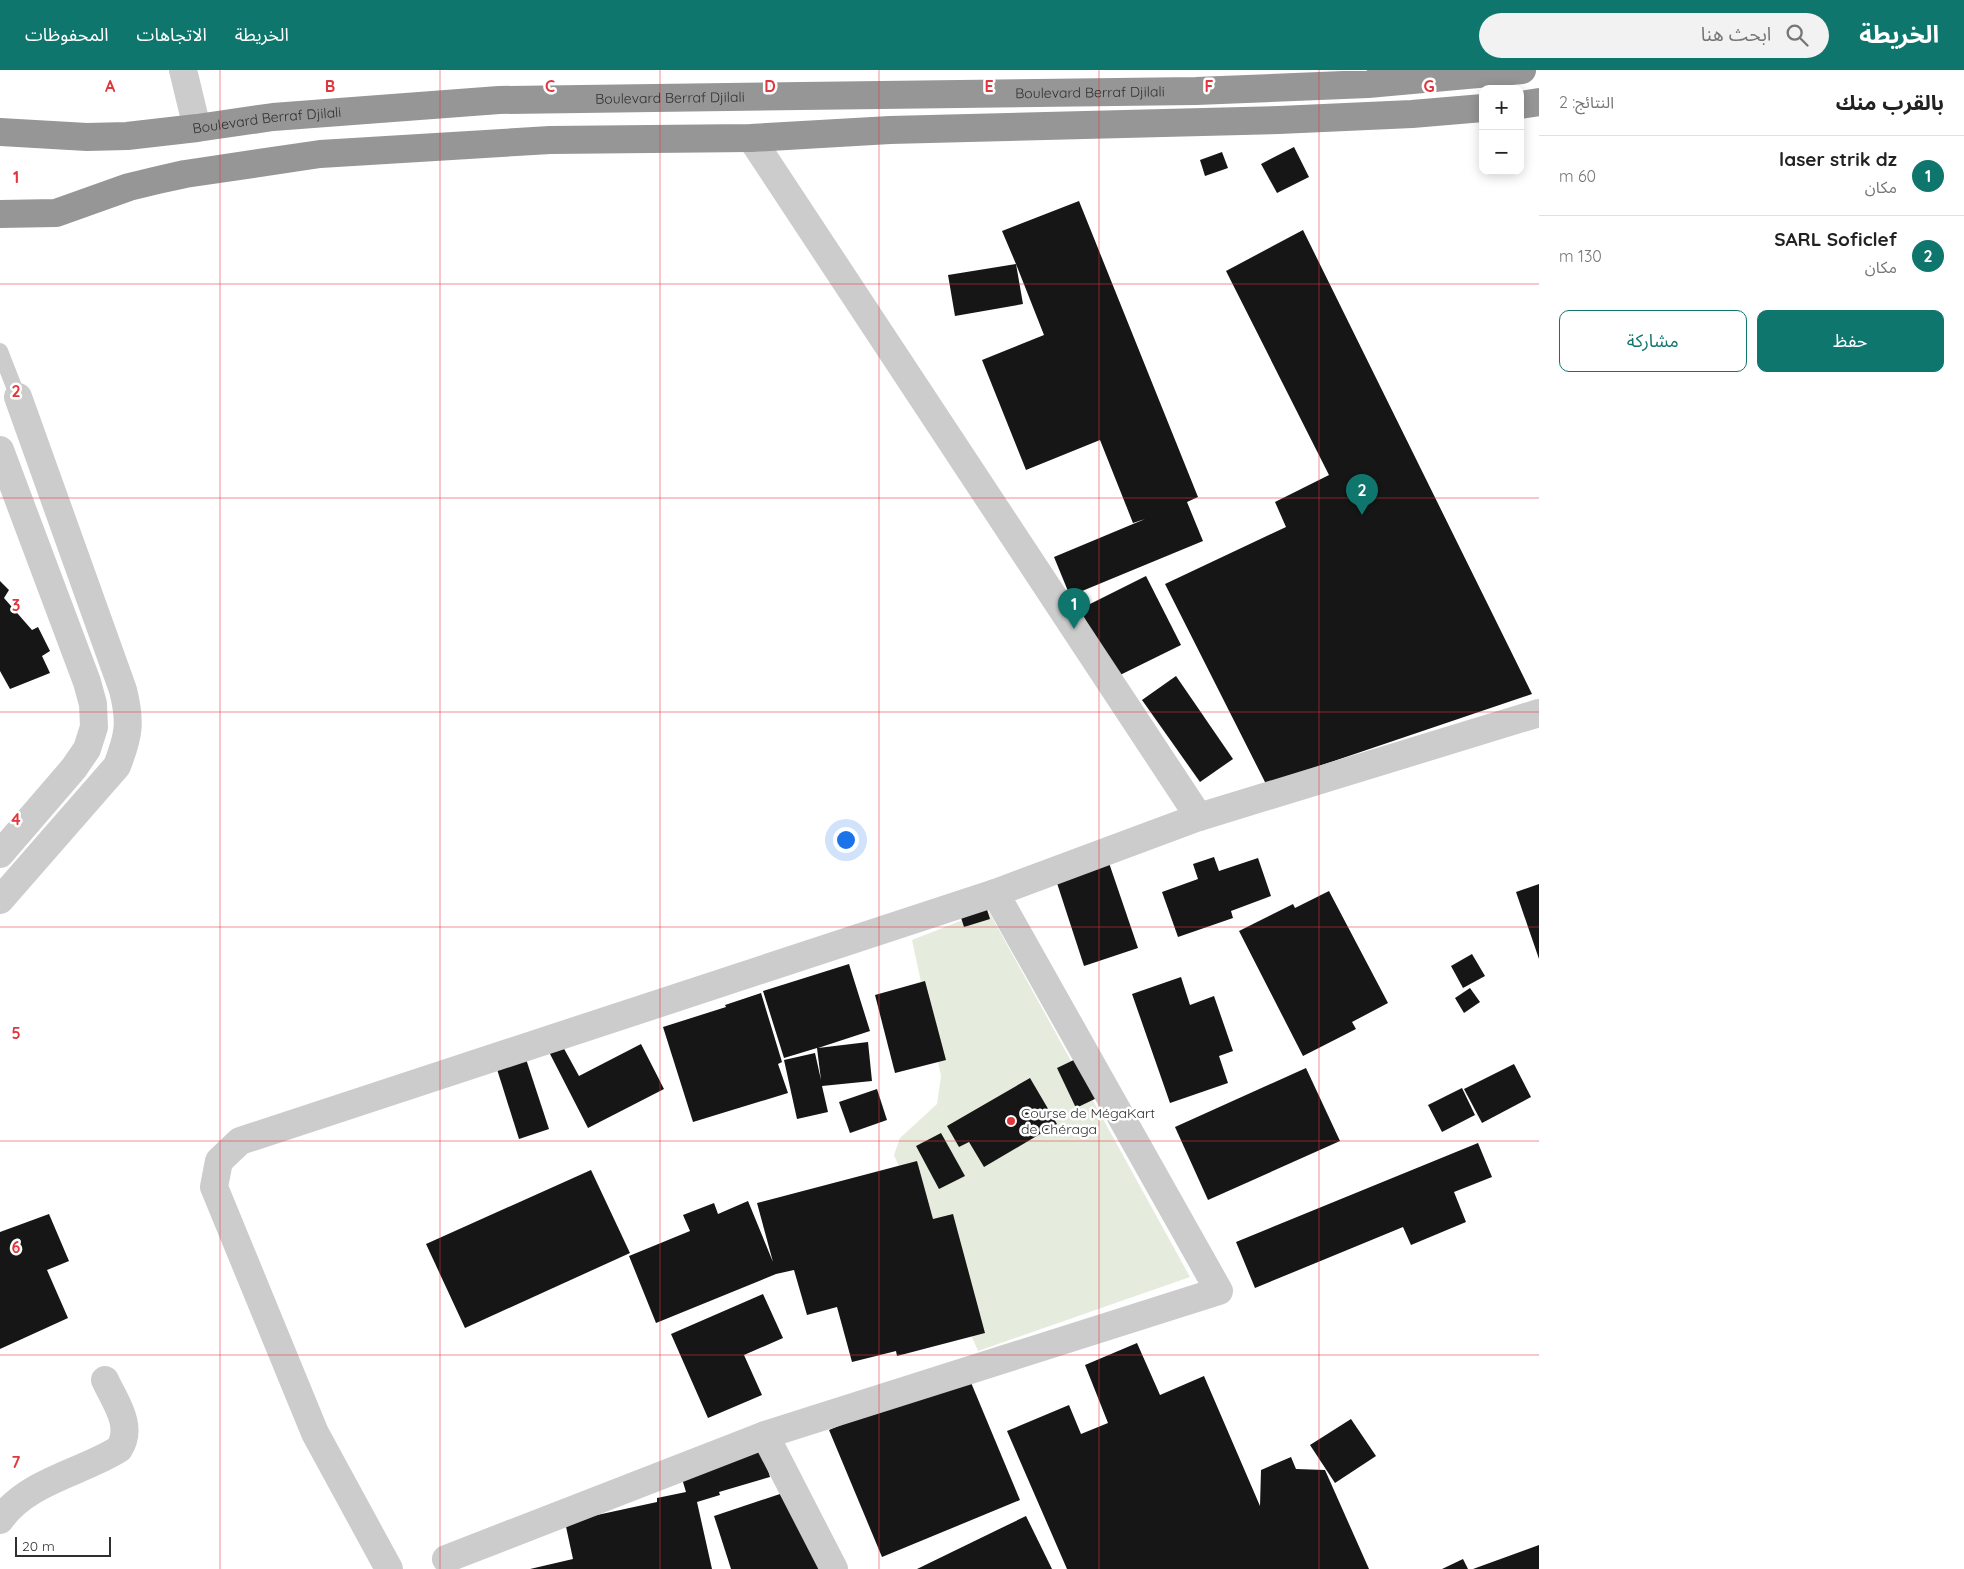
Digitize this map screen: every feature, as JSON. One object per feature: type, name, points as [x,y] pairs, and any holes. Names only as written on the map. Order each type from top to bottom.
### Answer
[{"type":"highway","name":"Boulevard Berraf Djilali","points":[[0,132],[87,137],[127,136],[273,117],[499,100],[1196,91],[1368,84],[1522,70]]},
{"type":"highway","points":[[1524,104],[1539,102]]},
{"type":"highway","points":[[0,214],[56,213],[129,187],[158,180],[185,174],[320,154],[550,140],[751,138],[890,130],[1288,120],[1412,114],[1479,108]]},
{"type":"street","points":[[183,70],[197,128]]},
{"type":"street","points":[[751,138],[1199,817]]},
{"type":"street","points":[[0,900],[117,766],[126,742],[129,715],[124,690],[18,398]]},
{"type":"street","points":[[0,450],[86,682],[93,704],[94,727],[87,749],[74,768],[0,854]]},
{"type":"street","points":[[389,1569],[315,1433],[214,1188],[219,1162],[240,1141],[995,893],[1199,817],[1539,713]]},
{"type":"street","points":[[446,1559],[765,1435],[1219,1291],[995,893]]},
{"type":"street","points":[[0,1520],[24,1496],[119,1449],[126,1431],[124,1422],[105,1380]]},
{"type":"street","points":[[765,1435],[834,1569]]},
{"type":"lane","points":[[0,352],[18,398]]},
{"type":"green space","name":"Course de MégaKart de Chéraga","points":[[988,910],[1190,1277],[978,1351],[894,1155],[900,1138],[937,1104],[941,1076],[912,940]]},
{"type":"building","points":[[1294,147],[1309,177],[1277,193],[1261,164]]},
{"type":"building","points":[[1222,152],[1228,168],[1205,176],[1200,160]]},
{"type":"building","points":[[1079,201],[1198,497],[1187,502],[1203,541],[1070,596],[1054,557],[1145,519],[1133,523],[1100,440],[1026,470],[982,360],[1044,335],[1002,231]]},
{"type":"building","points":[[1303,230],[1532,694],[1266,784],[1165,584],[1286,527],[1275,502],[1329,475],[1226,271]]},
{"type":"building","points":[[1016,264],[1023,304],[955,316],[948,275]]},
{"type":"building","points":[[1146,576],[1181,645],[1114,678],[1080,609]]},
{"type":"building","points":[[0,581],[9,590],[4,598],[32,630],[38,627],[50,651],[42,656],[50,673],[10,689],[0,671]]},
{"type":"building","points":[[1176,676],[1233,759],[1200,782],[1142,700]]},
{"type":"building","points":[[1214,857],[1219,871],[1258,858],[1271,896],[1231,911],[1233,918],[1178,937],[1162,892],[1198,879],[1193,864]]},
{"type":"building","points":[[1108,860],[1138,948],[1084,966],[1055,877]]},
{"type":"building","points":[[1539,884],[1539,959],[1516,892]]},
{"type":"building","points":[[1329,891],[1388,1003],[1352,1022],[1356,1029],[1303,1056],[1239,931],[1293,904],[1295,908]]},
{"type":"building","points":[[983,897],[990,919],[964,927],[957,905]]},
{"type":"building","points":[[1472,954],[1485,976],[1463,988],[1451,966]]},
{"type":"building","points":[[849,964],[870,1031],[818,1048],[868,1042],[872,1081],[822,1086],[828,1112],[797,1119],[784,1060],[815,1053],[821,1080],[817,1048],[784,1058],[763,991]]},
{"type":"building","points":[[1181,977],[1190,1005],[1214,996],[1233,1051],[1219,1056],[1228,1083],[1170,1103],[1132,994]]},
{"type":"building","points":[[925,981],[946,1060],[895,1073],[875,995]]},
{"type":"building","points":[[1470,988],[1480,1002],[1464,1013],[1455,998]]},
{"type":"building","points":[[761,993],[782,1062],[778,1064],[788,1093],[693,1122],[663,1027],[726,1007],[725,1005]]},
{"type":"building","points":[[641,1044],[664,1089],[588,1128],[549,1052],[562,1045],[579,1076]]},
{"type":"building","points":[[525,1056],[549,1129],[519,1139],[496,1066]]},
{"type":"building","points":[[1082,1056],[1101,1096],[1076,1108],[1057,1068]]},
{"type":"building","points":[[1514,1064],[1531,1097],[1482,1123],[1464,1089]]},
{"type":"building","points":[[1306,1068],[1340,1141],[1208,1200],[1175,1127]]},
{"type":"building","points":[[1030,1078],[1057,1124],[984,1167],[969,1142],[959,1147],[947,1126]]},
{"type":"building","points":[[1462,1088],[1475,1115],[1442,1132],[1428,1105]]},
{"type":"building","points":[[877,1089],[887,1120],[850,1133],[839,1102]]},
{"type":"building","points":[[941,1133],[965,1176],[939,1189],[916,1146]]},
{"type":"building","points":[[1478,1143],[1492,1177],[1454,1192],[1466,1222],[1411,1245],[1403,1227],[1255,1288],[1236,1242]]},
{"type":"building","points":[[917,1161],[933,1219],[953,1214],[985,1333],[897,1356],[896,1351],[852,1362],[837,1307],[807,1315],[794,1270],[776,1274],[656,1323],[629,1256],[690,1231],[683,1215],[714,1203],[718,1214],[748,1201],[773,1262],[757,1203]]},
{"type":"building","points":[[591,1170],[630,1253],[465,1328],[426,1244]]},
{"type":"building","points":[[49,1214],[69,1261],[47,1270],[68,1318],[0,1349],[0,1232]]},
{"type":"building","points":[[763,1294],[783,1338],[744,1355],[762,1395],[708,1418],[671,1334]]},
{"type":"building","points":[[1137,1343],[1160,1395],[1204,1376],[1260,1506],[1261,1470],[1291,1457],[1296,1469],[1325,1470],[1369,1569],[1067,1569],[1007,1431],[1069,1405],[1081,1434],[1108,1423],[1085,1365]]},
{"type":"building","points":[[967,1373],[1020,1500],[882,1557],[829,1430]]},
{"type":"building","points":[[1351,1419],[1376,1456],[1335,1483],[1310,1445]]},
{"type":"building","points":[[762,1448],[770,1477],[719,1492],[720,1495],[697,1502],[712,1569],[530,1569],[573,1559],[565,1522],[657,1502],[657,1498],[686,1492],[680,1472]]},
{"type":"building","points":[[801,1487],[828,1569],[731,1569],[714,1516]]},
{"type":"building","points":[[1026,1516],[1052,1569],[917,1569]]},
{"type":"building","points":[[1539,1545],[1539,1569],[1473,1569]]},
{"type":"building","points":[[1463,1559],[1468,1569],[1442,1569]]},
{"type":"place","name":"SARL Soficlef","points":[[1362,515]]},
{"type":"place","name":"laser strik dz","points":[[1074,629]]},
{"type":"place","name":"Course de MégaKart de Chéraga","points":[[1011,1121]]}]
